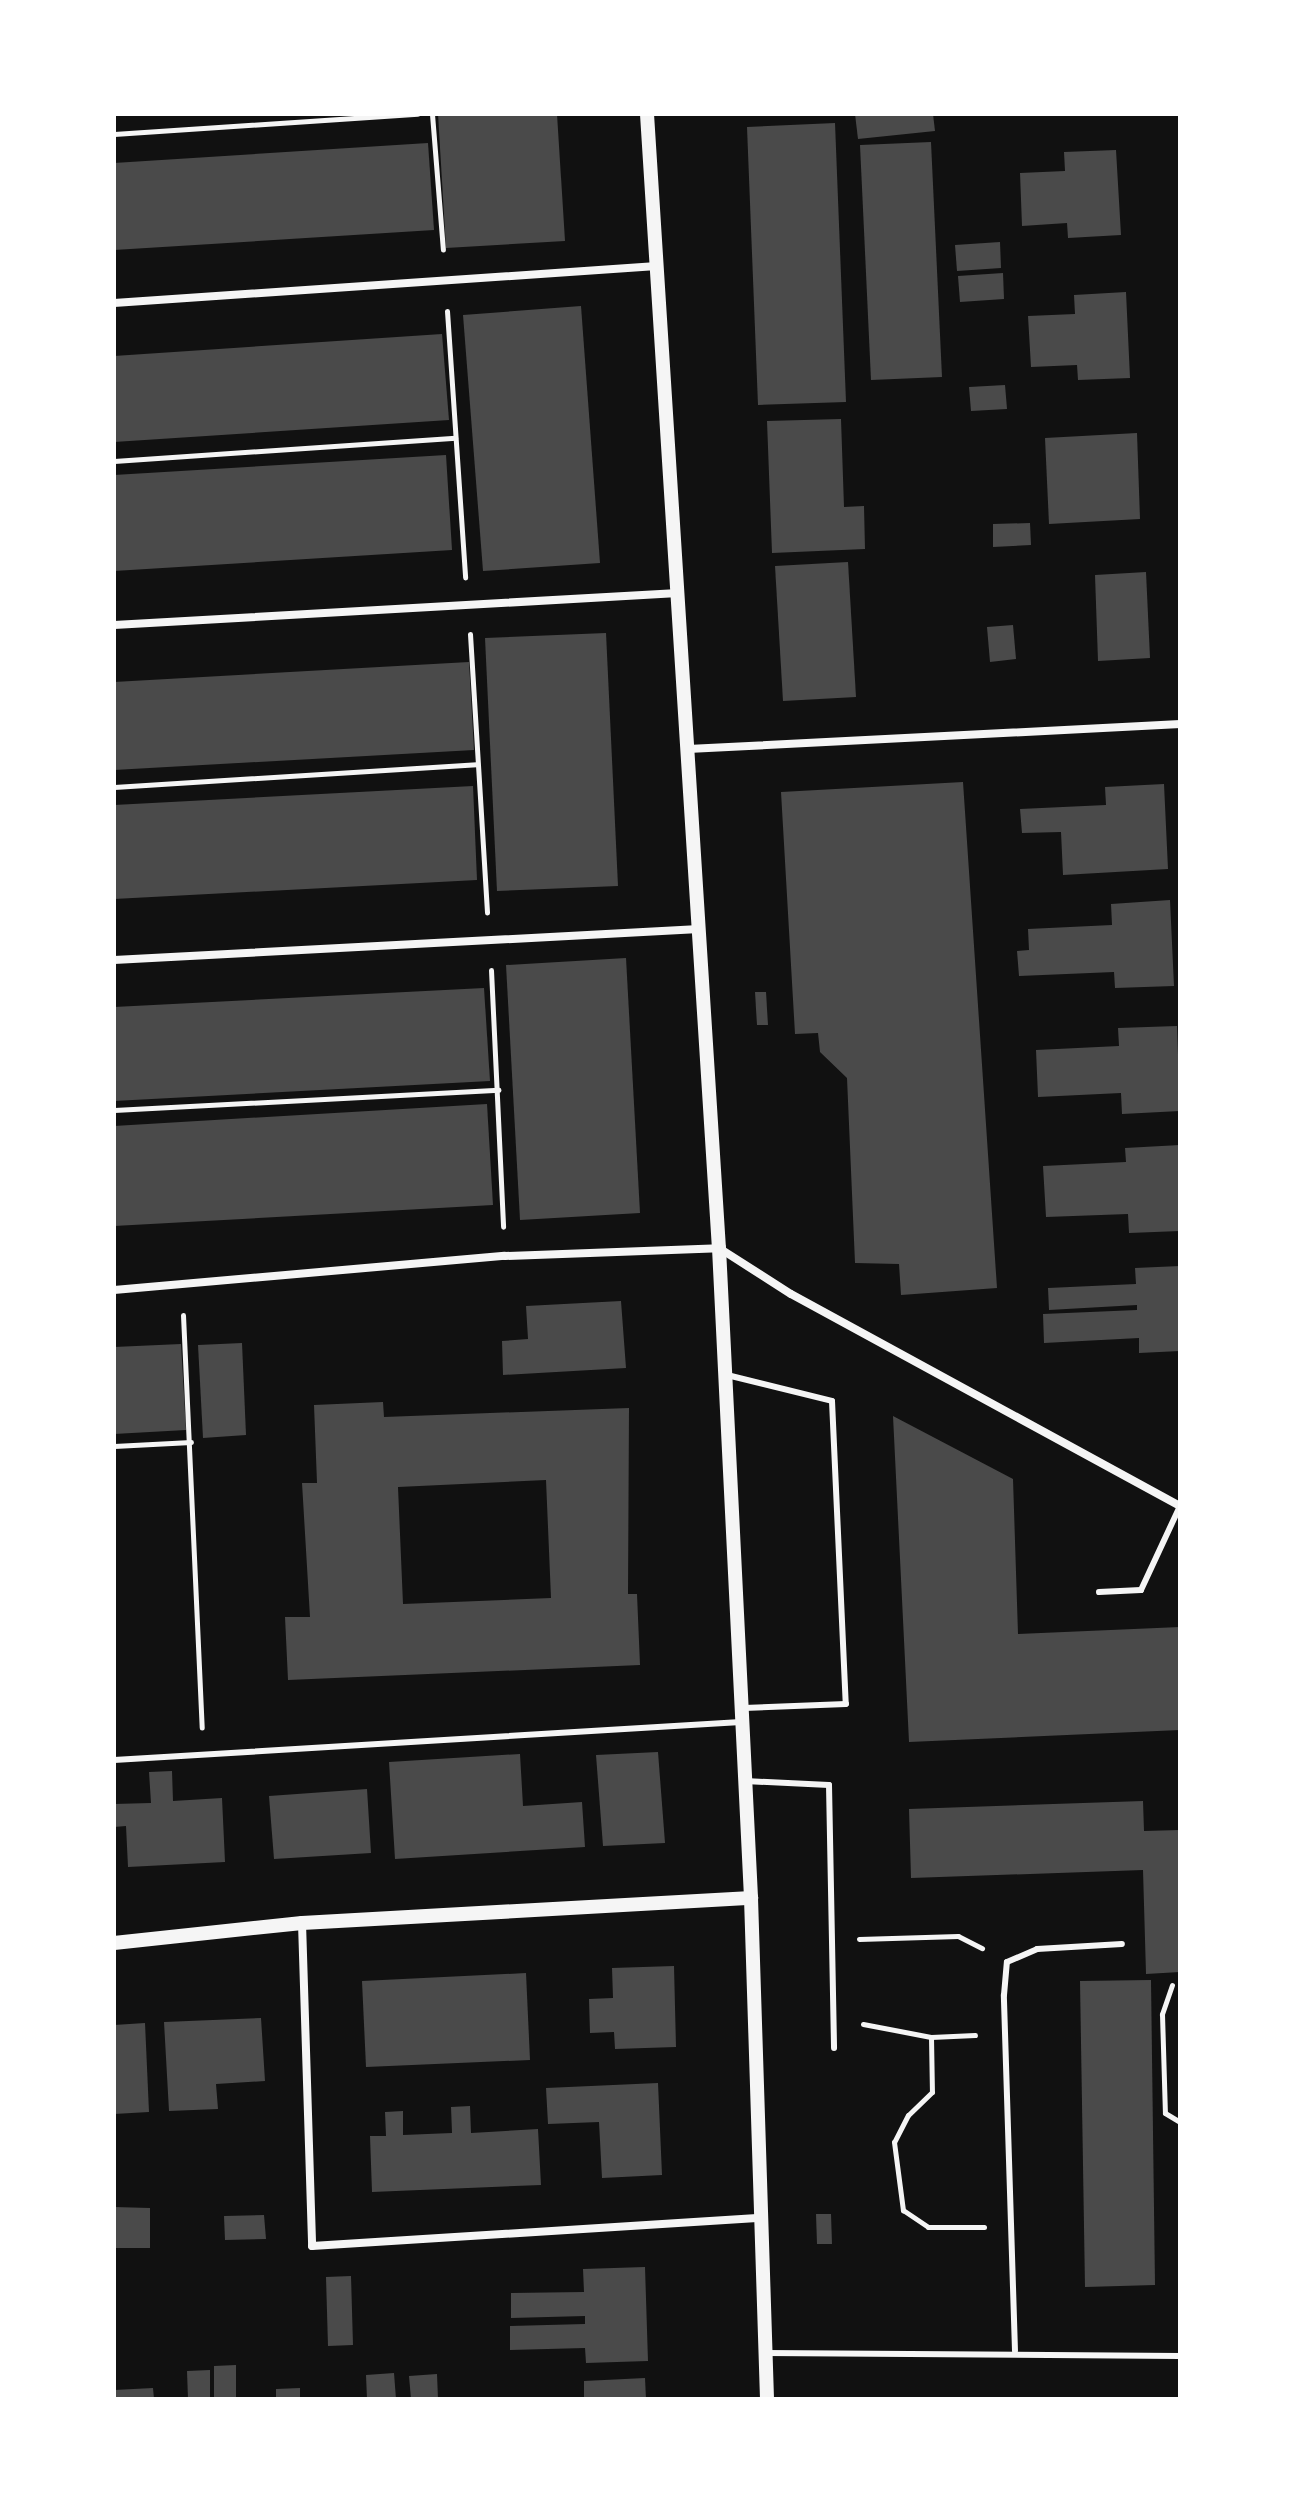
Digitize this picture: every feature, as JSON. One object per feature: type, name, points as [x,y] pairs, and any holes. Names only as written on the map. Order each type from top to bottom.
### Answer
[{"type":"street","points":[[647,114],[719,1248],[751,1898],[767,2399]]},
{"type":"street","points":[[114,303],[445,276],[657,266]]},
{"type":"street","points":[[114,625],[468,601],[678,593]]},
{"type":"street","points":[[688,749],[1180,724]]},
{"type":"street","points":[[114,960],[699,929]]},
{"type":"street","points":[[114,1290],[505,1256],[719,1248],[791,1294],[1180,1506]]},
{"type":"street","points":[[114,1943],[302,1923],[751,1898]]},
{"type":"street","points":[[302,1923],[312,2246],[761,2218]]},
{"type":"lane","points":[[114,1760],[741,1715],[846,1704],[832,1401],[725,1375]]},
{"type":"lane","points":[[1099,1592],[1141,1590],[1180,1506]]},
{"type":"lane","points":[[745,1781],[829,1785],[834,2048]]},
{"type":"lane","points":[[1015,2351],[1005,2034],[1007,1962],[1037,1949],[1122,1944]]},
{"type":"lane","points":[[765,2353],[1015,2351],[1180,2356]]},
{"type":"path","points":[[114,134],[417,114]]},
{"type":"path","points":[[432,114],[468,601],[505,1256]]},
{"type":"path","points":[[114,461],[455,438]]},
{"type":"path","points":[[114,787],[477,764]]},
{"type":"path","points":[[114,1110],[498,1090]]},
{"type":"path","points":[[181,1286],[191,1442],[203,1755]]},
{"type":"path","points":[[114,1446],[191,1442]]},
{"type":"path","points":[[833,1940],[958,1936],[1007,1962]]},
{"type":"path","points":[[1172,1985],[1162,2014],[1165,2113],[1180,2122]]},
{"type":"path","points":[[834,2018],[931,2037],[1005,2034]]},
{"type":"path","points":[[931,2037],[932,2092],[908,2115],[894,2142],[903,2210],[928,2227],[1010,2227]]},
{"type":"building","points":[[438,114],[557,114],[565,241],[446,248]]},
{"type":"building","points":[[855,114],[933,114],[935,131],[858,139]]},
{"type":"building","points":[[835,123],[846,402],[758,405],[747,127]]},
{"type":"building","points":[[931,142],[942,377],[871,380],[860,145]]},
{"type":"building","points":[[428,143],[434,230],[114,250],[114,163]]},
{"type":"building","points":[[1116,150],[1121,235],[1068,238],[1067,223],[1022,226],[1020,173],[1065,171],[1064,152]]},
{"type":"building","points":[[1000,242],[1001,268],[957,271],[955,245]]},
{"type":"building","points":[[1003,273],[1004,299],[960,302],[958,276]]},
{"type":"building","points":[[1126,292],[1130,378],[1078,380],[1077,365],[1031,367],[1028,316],[1075,314],[1074,295]]},
{"type":"building","points":[[581,306],[600,563],[483,571],[463,315]]},
{"type":"building","points":[[442,334],[449,420],[114,442],[114,356]]},
{"type":"building","points":[[1005,385],[1007,409],[971,411],[969,387]]},
{"type":"building","points":[[841,419],[844,507],[864,506],[865,549],[772,553],[767,421]]},
{"type":"building","points":[[1137,433],[1140,519],[1049,524],[1045,438]]},
{"type":"building","points":[[446,455],[452,550],[114,571],[114,475]]},
{"type":"building","points":[[1030,523],[1031,545],[993,547],[993,524]]},
{"type":"building","points":[[848,562],[856,697],[783,701],[775,566]]},
{"type":"building","points":[[1146,572],[1150,658],[1098,661],[1095,575]]},
{"type":"building","points":[[1013,625],[1016,659],[990,662],[987,627]]},
{"type":"building","points":[[606,633],[618,886],[497,891],[485,638]]},
{"type":"building","points":[[469,662],[474,750],[114,770],[114,682]]},
{"type":"building","points":[[963,782],[997,1288],[901,1295],[899,1264],[855,1263],[847,1078],[820,1052],[818,1033],[795,1034],[781,792]]},
{"type":"building","points":[[1164,784],[1168,869],[1063,875],[1061,832],[1022,833],[1020,809],[1106,805],[1105,787]]},
{"type":"building","points":[[473,786],[477,880],[114,899],[114,805]]},
{"type":"building","points":[[1170,900],[1174,986],[1115,988],[1114,972],[1019,976],[1017,951],[1029,950],[1028,929],[1112,925],[1111,904]]},
{"type":"building","points":[[626,958],[640,1213],[520,1220],[506,965]]},
{"type":"building","points":[[484,988],[490,1081],[114,1101],[114,1007]]},
{"type":"building","points":[[755,992],[766,992],[768,1025],[757,1025]]},
{"type":"building","points":[[1177,1026],[1180,1111],[1122,1114],[1121,1093],[1038,1097],[1036,1050],[1119,1046],[1118,1028]]},
{"type":"building","points":[[487,1104],[493,1205],[114,1226],[114,1126]]},
{"type":"building","points":[[1180,1145],[1180,1231],[1129,1233],[1128,1214],[1046,1217],[1043,1166],[1126,1162],[1125,1148]]},
{"type":"building","points":[[1180,1266],[1180,1351],[1139,1353],[1139,1338],[1044,1343],[1043,1314],[1137,1310],[1137,1305],[1049,1310],[1048,1288],[1136,1284],[1135,1268]]},
{"type":"building","points":[[621,1301],[626,1368],[503,1375],[502,1341],[528,1339],[526,1306]]},
{"type":"building","points":[[242,1343],[246,1435],[203,1438],[198,1345]]},
{"type":"building","points":[[181,1344],[186,1430],[114,1434],[114,1347]]},
{"type":"building","points":[[383,1402],[384,1417],[629,1408],[628,1594],[637,1594],[640,1665],[288,1680],[285,1617],[310,1617],[302,1483],[317,1483],[314,1405]],"holes":[[[546,1480],[551,1598],[403,1604],[398,1487]]]},
{"type":"building","points":[[893,1416],[1013,1479],[1018,1634],[1180,1627],[1180,1730],[909,1742]]},
{"type":"building","points":[[658,1752],[665,1843],[603,1846],[596,1755]]},
{"type":"building","points":[[520,1754],[523,1806],[582,1802],[585,1847],[395,1859],[389,1762]]},
{"type":"building","points":[[172,1771],[173,1801],[222,1798],[225,1862],[128,1867],[126,1826],[114,1827],[114,1804],[151,1803],[149,1772]]},
{"type":"building","points":[[367,1789],[371,1853],[274,1859],[269,1796]]},
{"type":"building","points":[[1143,1801],[1144,1831],[1180,1830],[1180,1972],[1146,1974],[1143,1870],[911,1878],[909,1809]]},
{"type":"building","points":[[674,1966],[676,2047],[615,2049],[614,2032],[590,2033],[589,1999],[613,1998],[612,1968]]},
{"type":"building","points":[[526,1973],[530,2060],[366,2067],[362,1981]]},
{"type":"building","points":[[1151,1980],[1155,2285],[1085,2287],[1080,1981]]},
{"type":"building","points":[[261,2018],[265,2081],[216,2084],[218,2109],[169,2111],[164,2022]]},
{"type":"building","points":[[145,2023],[149,2112],[114,2114],[114,2025]]},
{"type":"building","points":[[658,2083],[662,2175],[602,2178],[599,2122],[548,2124],[546,2088]]},
{"type":"building","points":[[470,2106],[471,2133],[538,2129],[541,2185],[372,2192],[370,2136],[386,2136],[385,2112],[403,2111],[403,2135],[452,2133],[451,2107]]},
{"type":"building","points":[[114,2207],[150,2208],[150,2248],[114,2248]]},
{"type":"building","points":[[816,2214],[831,2214],[832,2244],[817,2244]]},
{"type":"building","points":[[264,2215],[266,2239],[225,2240],[224,2216]]},
{"type":"building","points":[[645,2267],[648,2361],[586,2363],[585,2348],[510,2350],[510,2326],[585,2324],[585,2316],[511,2318],[511,2293],[584,2292],[583,2269]]},
{"type":"building","points":[[351,2276],[353,2345],[328,2346],[326,2277]]},
{"type":"building","points":[[236,2365],[236,2399],[214,2399],[214,2366]]},
{"type":"building","points":[[210,2370],[210,2399],[188,2399],[187,2371]]},
{"type":"building","points":[[394,2373],[396,2399],[367,2399],[366,2375]]},
{"type":"building","points":[[437,2374],[438,2399],[411,2399],[409,2376]]},
{"type":"building","points":[[645,2378],[646,2399],[584,2399],[584,2381]]},
{"type":"building","points":[[153,2388],[154,2399],[114,2399],[114,2390]]},
{"type":"building","points":[[300,2388],[300,2399],[276,2399],[276,2389]]}]
